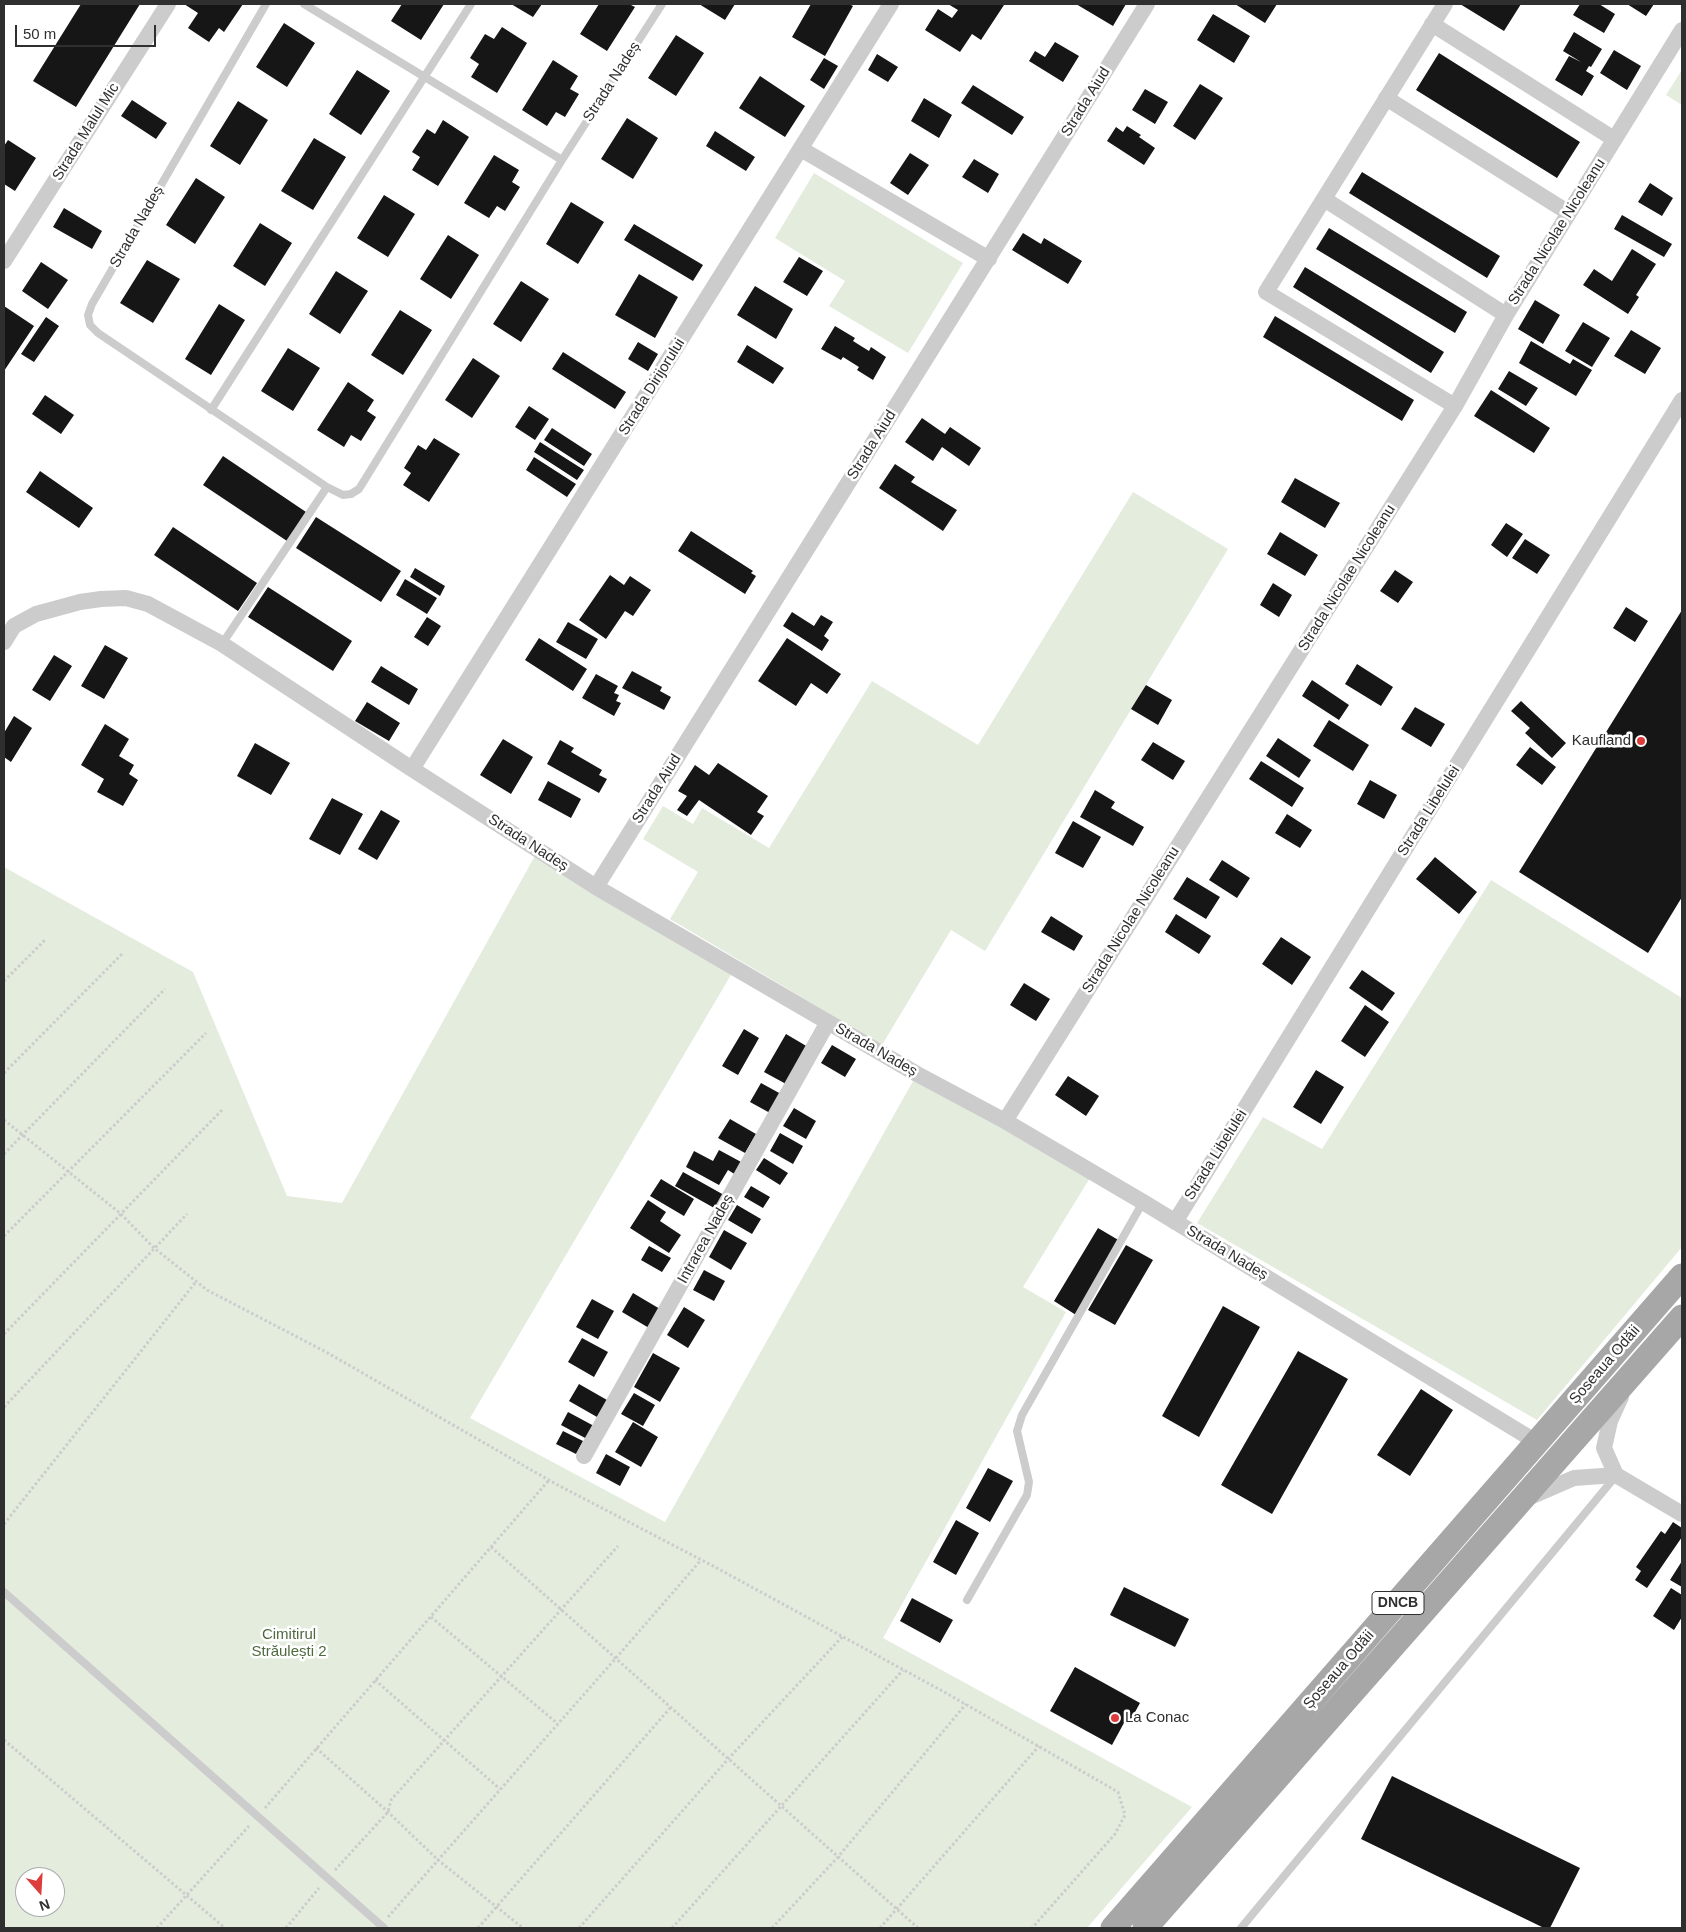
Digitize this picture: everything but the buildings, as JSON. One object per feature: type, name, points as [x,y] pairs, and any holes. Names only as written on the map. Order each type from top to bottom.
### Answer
[{"type":"main road","name":"Șoseaua Odăii","points":[[1113,1928],[1682,1276]]},
{"type":"main road","name":"Șoseaua Odăii","points":[[1145,1928],[1682,1317]]},
{"type":"street","name":"Strada Malul Mic","points":[[4,261],[168,4]]},
{"type":"street","name":"Strada Dirijorului","points":[[412,770],[892,4]]},
{"type":"street","name":"Strada Aiud","points":[[596,887],[1148,4]]},
{"type":"street","points":[[1445,4],[1266,292],[1455,406]]},
{"type":"street","points":[[1432,24],[1614,139]]},
{"type":"street","name":"Strada Nicolae Nicoleanu","points":[[1005,1121],[1455,406],[1506,315],[1682,30]]},
{"type":"street","points":[[1386,98],[1569,213]]},
{"type":"street","points":[[800,149],[988,259]]},
{"type":"street","points":[[1324,199],[1506,315]]},
{"type":"street","name":"Strada Libelulei","points":[[1175,1222],[1682,400]]},
{"type":"street","name":"Strada Nadeș","points":[[9,624],[60,606],[101,598],[126,598],[148,604],[222,644],[412,770],[596,887],[917,1074],[1005,1121],[1143,1202],[1538,1443]]},
{"type":"street","points":[[4,642],[9,624]]},
{"type":"street","name":"Intrarea Nadeș","points":[[584,1456],[828,1022]]},
{"type":"street","points":[[1616,1475],[1604,1448],[1610,1421],[1632,1373]]},
{"type":"street","points":[[1520,1501],[1574,1478],[1616,1475],[1682,1514]]},
{"type":"lane","name":"Strada Nadeș","points":[[266,4],[92,304],[88,315],[90,324],[98,333],[327,487],[343,495],[352,494],[359,488],[562,160],[662,4]]},
{"type":"lane","points":[[304,4],[562,160]]},
{"type":"lane","points":[[211,410],[471,4]]},
{"type":"lane","points":[[222,644],[327,487]]},
{"type":"lane","points":[[967,1600],[1027,1495],[1029,1482],[1017,1431],[1022,1414],[1143,1202]]},
{"type":"lane","points":[[1241,1928],[1616,1475]]},
{"type":"lane","points":[[4,1592],[382,1927]]},
{"type":"path","points":[[4,981],[46,940]]},
{"type":"path","points":[[4,1073],[122,954]]},
{"type":"path","points":[[4,1154],[165,989]]},
{"type":"path","points":[[4,1236],[206,1033]]},
{"type":"path","points":[[4,1334],[222,1109]]},
{"type":"path","points":[[4,1120],[121,1214],[154,1248],[195,1282],[326,1352],[549,1480],[966,1704],[1118,1792],[1125,1815],[1115,1834],[1032,1928]]},
{"type":"path","points":[[4,1407],[187,1214]]},
{"type":"path","points":[[4,1524],[195,1282]]},
{"type":"path","points":[[157,1928],[257,1817],[549,1480]]},
{"type":"path","points":[[286,1928],[388,1812],[391,1800],[618,1546]]},
{"type":"path","points":[[491,1547],[918,1928]]},
{"type":"path","points":[[382,1927],[438,1860],[701,1560]]},
{"type":"path","points":[[431,1616],[558,1724]]},
{"type":"path","points":[[579,1928],[728,1758],[842,1637]]},
{"type":"path","points":[[672,1928],[903,1670]]},
{"type":"path","points":[[375,1680],[500,1789]]},
{"type":"path","points":[[772,1928],[838,1857],[966,1704]]},
{"type":"path","points":[[478,1928],[671,1707]]},
{"type":"path","points":[[4,1740],[225,1928]]},
{"type":"path","points":[[880,1928],[1039,1746]]},
{"type":"path","points":[[316,1748],[388,1812],[438,1860],[523,1928]]},
{"type":"green space","points":[[1682,70],[1682,105],[1666,95]]},
{"type":"green space","points":[[814,173],[963,263],[908,353],[829,306],[845,281],[775,238]]},
{"type":"green space","points":[[1133,492],[1228,549],[985,951],[951,930],[882,1045],[670,919],[698,872],[643,839],[663,806],[693,824],[702,808],[769,848],[872,681],[978,745]]},
{"type":"green space","name":"Cimitirul Străulești 2","points":[[536,854],[735,968],[470,1418],[665,1522],[917,1074],[1093,1173],[1023,1287],[1066,1312],[883,1638],[1192,1807],[1087,1928],[4,1928],[4,867],[193,972],[287,1196],[342,1203]]},
{"type":"green space","points":[[1491,880],[1682,998],[1682,1247],[1537,1420],[1197,1223],[1263,1117],[1322,1149]]},
{"type":"place","name":"Kaufland","points":[[1641,741]]},
{"type":"place","name":"La Conac","points":[[1115,1718]]}]
